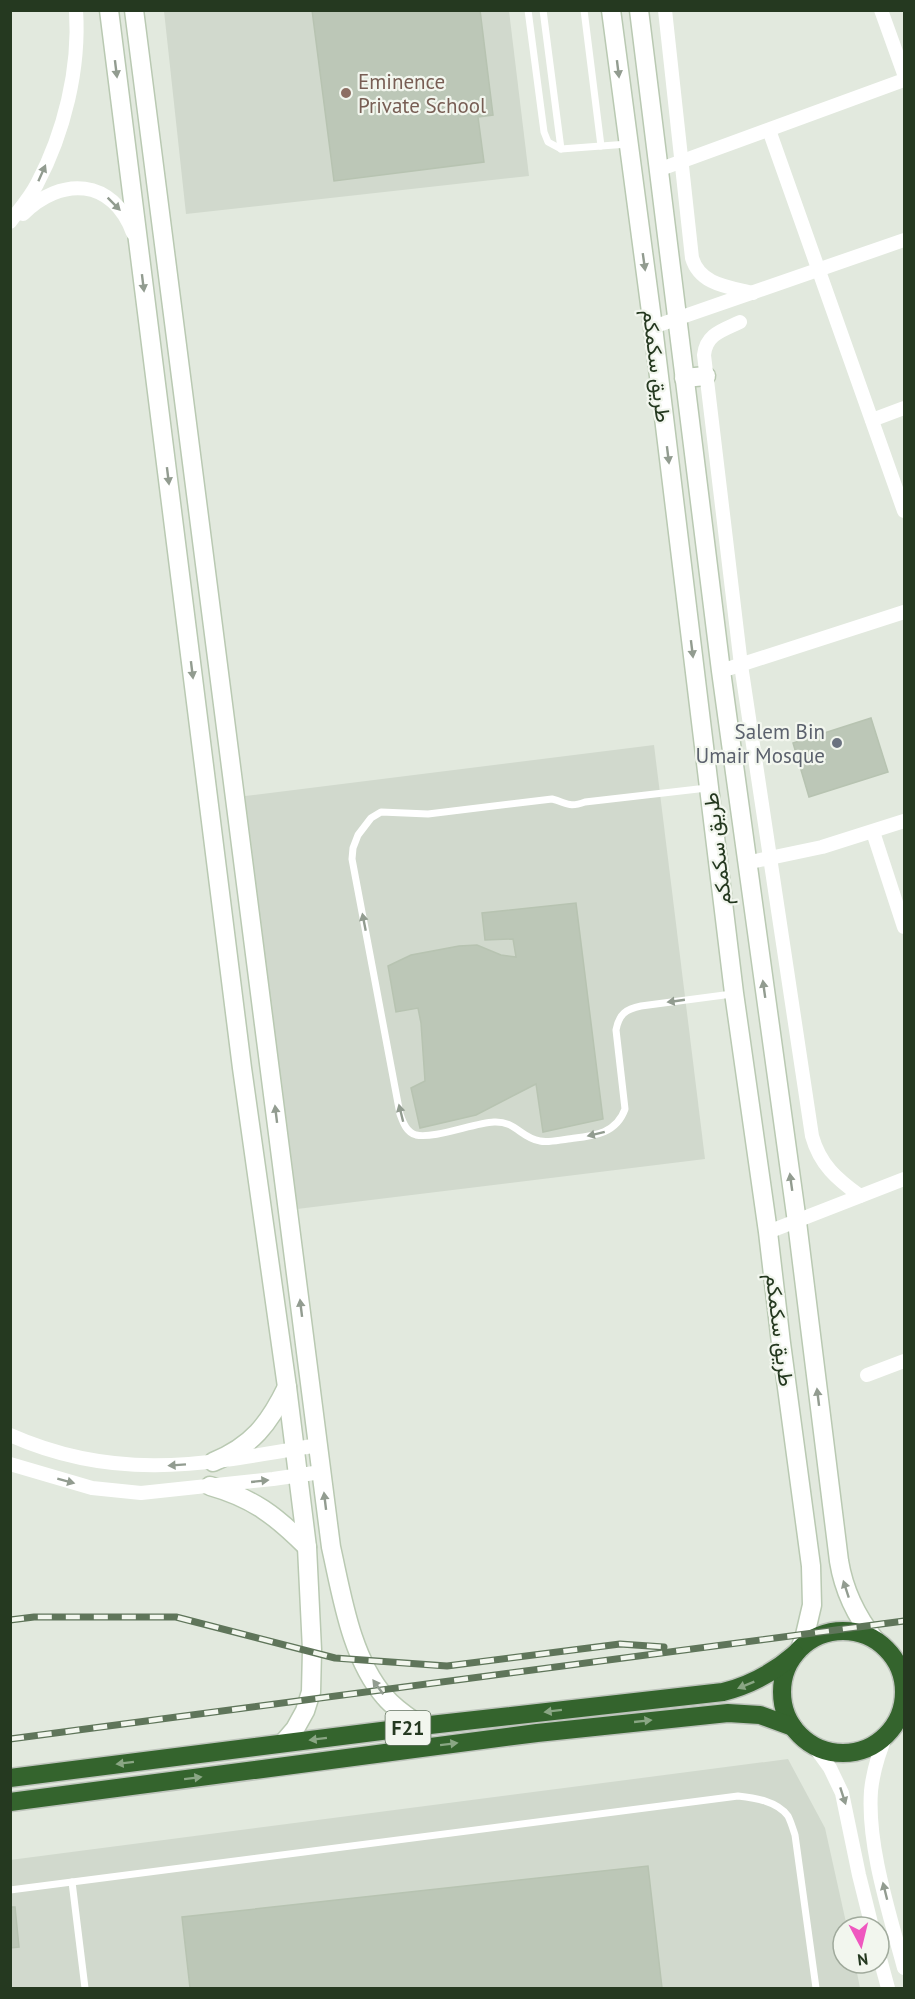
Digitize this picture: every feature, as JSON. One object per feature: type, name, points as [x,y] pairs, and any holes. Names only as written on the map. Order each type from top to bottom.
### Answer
[{"type":"highway","points":[[878,1642],[897,1663],[904,1685],[902,1709],[895,1725],[872,1745],[849,1753],[837,1753],[814,1746],[793,1727],[784,1710],[782,1686],[788,1664],[797,1651],[813,1638],[836,1631],[860,1633],[878,1642],[904,1656]]},
{"type":"highway","name":"F21","points":[[10,1778],[421,1726],[723,1692],[767,1676],[797,1651]]},
{"type":"highway","name":"F21","points":[[10,1802],[537,1733],[728,1713],[760,1715],[793,1727]]},
{"type":"street","points":[[10,224],[36,186],[62,122],[72,80],[76,10]]},
{"type":"street","points":[[109,10],[242,1068],[307,1547],[312,1650],[311,1692],[305,1711],[295,1729],[283,1743]]},
{"type":"street","points":[[134,10],[331,1547],[343,1603],[361,1658],[385,1697],[421,1726]]},
{"type":"street","name":"طريق سكمكم","points":[[611,10],[734,993],[813,1579],[809,1620],[797,1651]]},
{"type":"street","name":"طريق سكمكم","points":[[639,10],[721,671],[842,1575],[857,1616],[878,1642]]},
{"type":"street","points":[[665,10],[694,264],[702,276],[710,281],[753,293]]},
{"type":"street","points":[[881,10],[904,74]]},
{"type":"street","points":[[658,170],[904,80]]},
{"type":"street","points":[[769,130],[904,511]]},
{"type":"street","points":[[10,224],[46,196],[58,190],[85,187],[108,197],[116,204],[132,229],[139,248]]},
{"type":"street","points":[[652,327],[904,240]]},
{"type":"street","points":[[740,322],[717,332],[708,341],[704,355],[741,664],[815,1148],[820,1159],[832,1174],[860,1196]]},
{"type":"street","points":[[684,378],[706,376]]},
{"type":"street","points":[[872,420],[904,408]]},
{"type":"street","points":[[721,671],[904,612]]},
{"type":"street","points":[[746,863],[873,832],[904,821]]},
{"type":"street","points":[[873,832],[904,927]]},
{"type":"street","points":[[768,1232],[904,1179]]},
{"type":"street","points":[[867,1375],[904,1361]]},
{"type":"street","points":[[213,1462],[229,1456],[256,1436],[268,1423],[287,1387]]},
{"type":"street","points":[[10,1435],[62,1454],[108,1464],[169,1466],[213,1462],[318,1445]]},
{"type":"street","points":[[10,1464],[92,1488],[141,1493],[321,1472]]},
{"type":"street","points":[[210,1486],[232,1492],[273,1514],[307,1547]]},
{"type":"street","points":[[895,1725],[874,1770],[871,1789],[871,1820],[879,1870],[904,1965]]},
{"type":"street","points":[[814,1746],[830,1768],[842,1793],[869,1915]]},
{"type":"lane","points":[[528,10],[544,132],[548,142],[561,149],[628,144]]},
{"type":"lane","points":[[543,10],[561,149]]},
{"type":"lane","points":[[585,10],[601,146]]},
{"type":"lane","points":[[709,788],[585,802],[574,806],[567,806],[552,799],[428,814],[381,812],[370,818],[358,835],[352,859],[400,1114],[408,1131],[416,1135],[495,1122],[511,1124],[528,1137],[543,1142],[604,1133],[621,1120],[625,1109],[616,1030],[622,1014],[628,1008],[734,993]]},
{"type":"lane","points":[[10,1890],[738,1796],[756,1798],[779,1808],[788,1817],[795,1835],[816,1989]]},
{"type":"lane","points":[[72,1882],[85,1989]]},
{"type":"shaded area","name":"Eminence Private School","points":[[164,11],[509,11],[529,176],[186,214]]},
{"type":"shaded area","points":[[654,745],[705,1159],[297,1209],[245,796]]},
{"type":"shaded area","points":[[788,1759],[825,1828],[844,1915],[831,1915],[831,1975],[857,1975],[860,1988],[11,1988],[10,1860]]},
{"type":"building","points":[[312,10],[480,10],[493,115],[478,117],[484,162],[334,181]]},
{"type":"building","points":[[871,718],[888,772],[809,797],[793,743]]},
{"type":"building","points":[[576,903],[603,1119],[543,1132],[536,1084],[476,1115],[420,1128],[411,1088],[425,1081],[421,1023],[418,1008],[396,1012],[388,966],[411,955],[459,946],[477,945],[501,955],[516,957],[513,939],[485,940],[482,913]]},
{"type":"building","points":[[648,1866],[662,1988],[190,1988],[182,1917]]},
{"type":"building","points":[[10,1907],[15,1907],[19,1947],[10,1948]]},
{"type":"railway","points":[[10,1620],[34,1617],[176,1617],[335,1658],[447,1666],[620,1644],[664,1647]]},
{"type":"railway","points":[[10,1739],[904,1621]]},
{"type":"place","name":"Eminence Private School","points":[[346,93]]},
{"type":"place","name":"Salem Bin Umair Mosque","points":[[837,743]]}]
